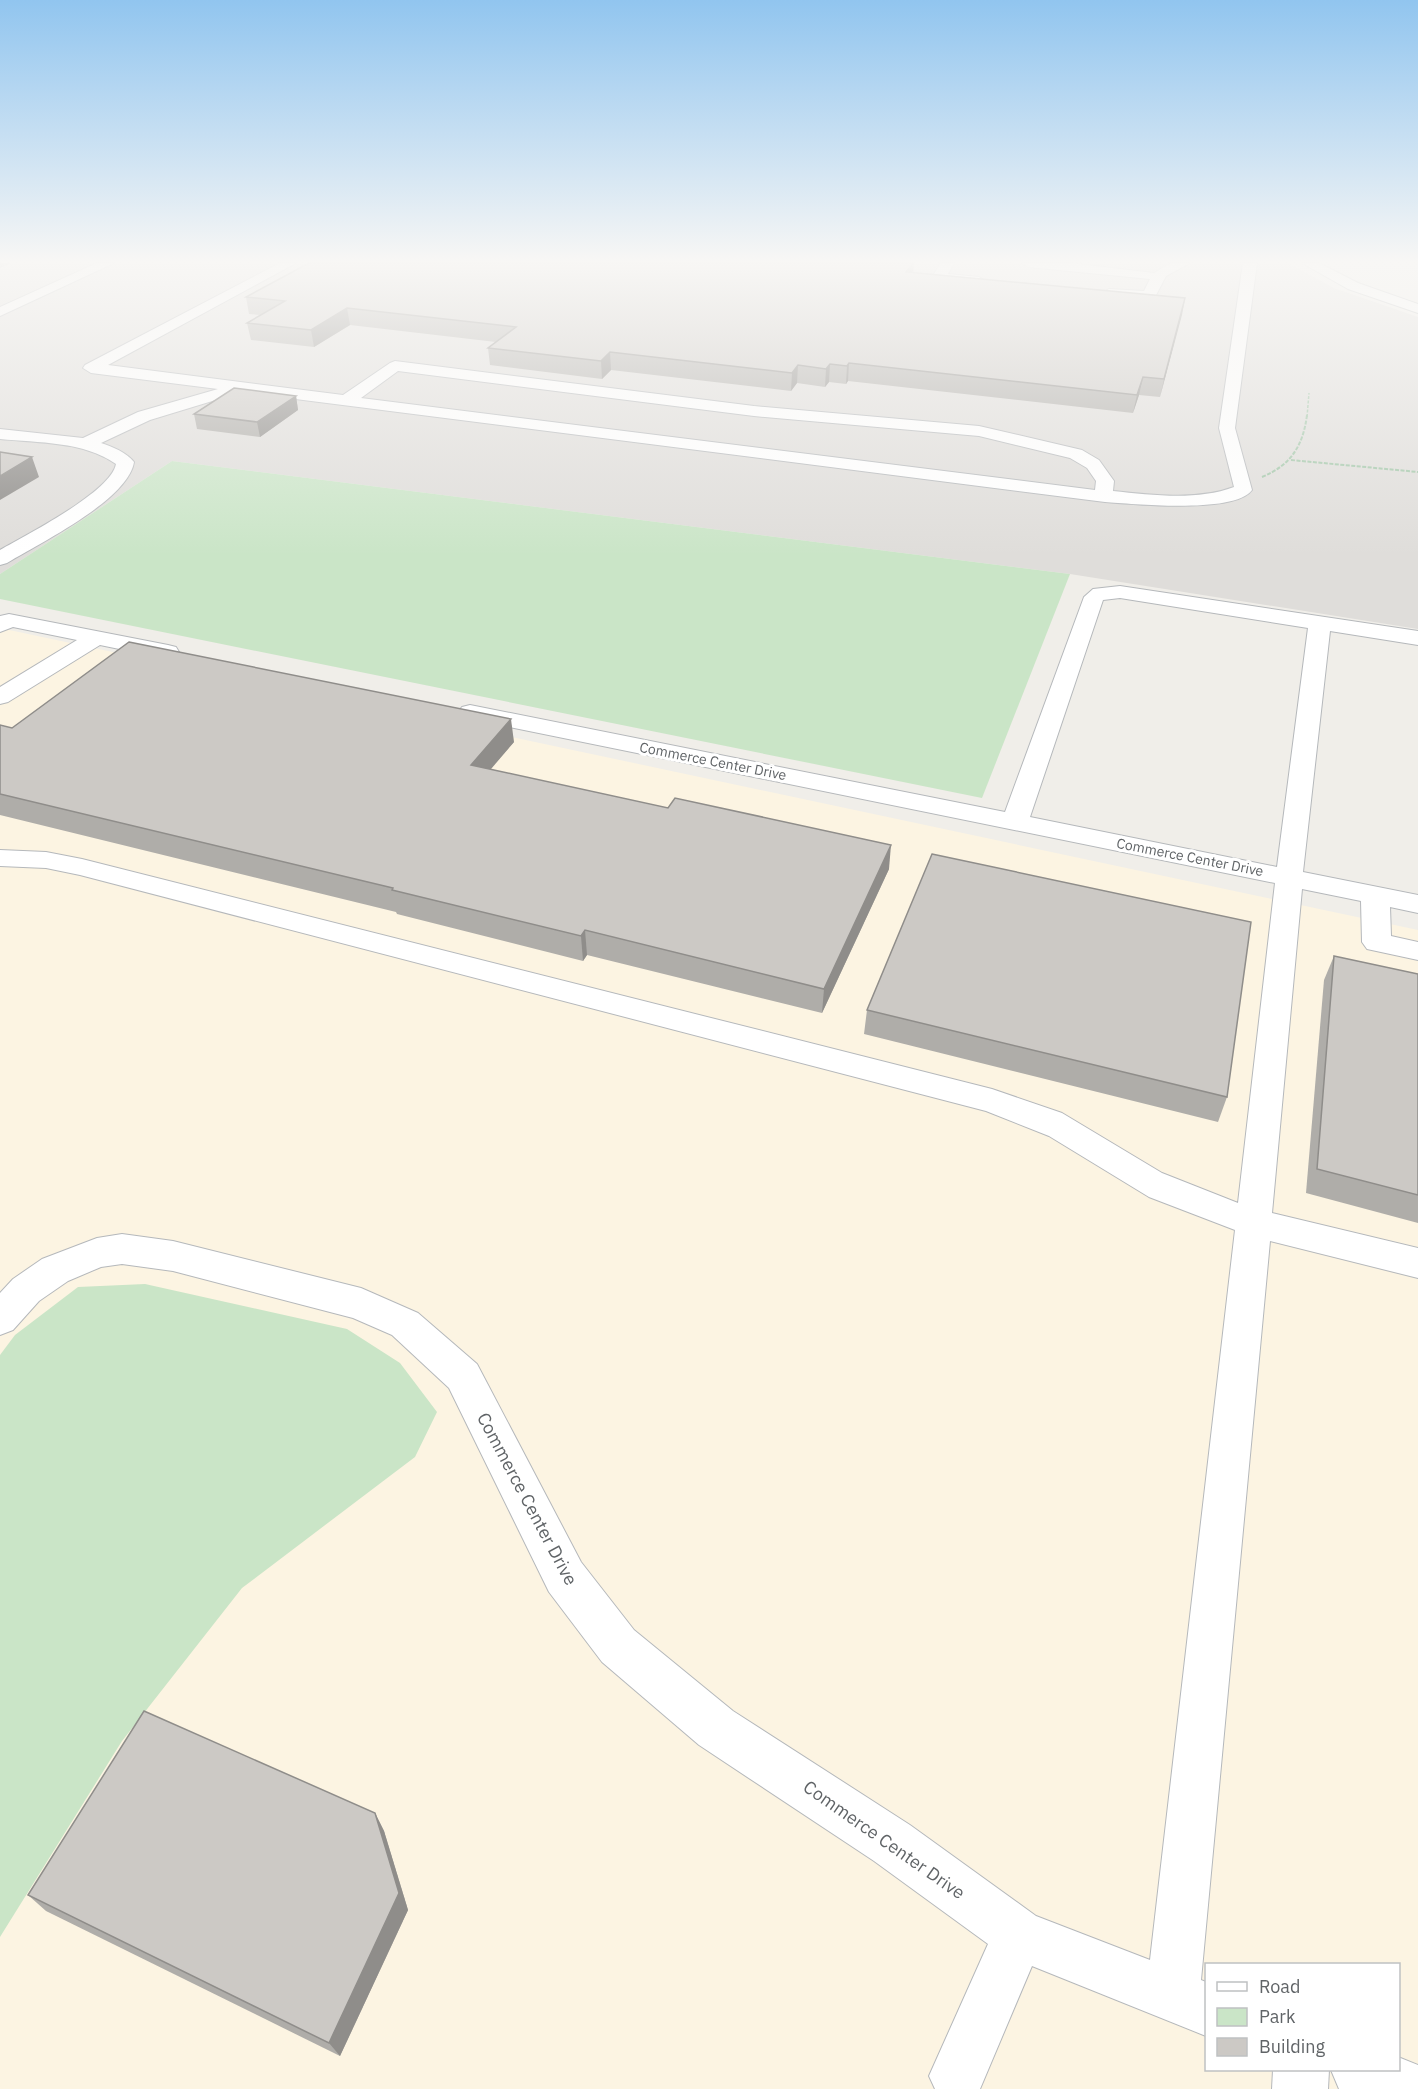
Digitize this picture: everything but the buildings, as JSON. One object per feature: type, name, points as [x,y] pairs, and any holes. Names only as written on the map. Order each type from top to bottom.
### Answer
[{"type":"street","points":[[106,360],[92,368],[1025,488],[1196,502],[1213,500],[1243,490],[1244,482],[1230,451],[1227,428],[1236,360]]},
{"type":"street","points":[[346,401],[395,366],[754,411],[979,431],[1076,454],[1093,464],[1105,481],[1103,495]]},
{"type":"street","points":[[84,444],[144,416],[241,388]]},
{"type":"street","points":[[723,449],[754,411]]},
{"type":"street","points":[[0,434],[84,444],[120,458],[124,462],[123,474],[106,492],[0,559]]},
{"type":"street","points":[[1015,822],[1094,597],[1100,593],[1120,592],[1418,638]]},
{"type":"street","points":[[1190,2003],[1254,1222],[1290,878],[1320,622]]},
{"type":"street","points":[[4,623],[97,637],[190,656]]},
{"type":"street","points":[[0,697],[97,637]]},
{"type":"street","name":"Commerce Center Drive","points":[[446,707],[1418,904]]},
{"type":"street","points":[[0,858],[46,860],[82,867],[980,1096],[1028,1111],[1071,1133],[1159,1187],[1206,1207],[1254,1222],[1418,1263]]},
{"type":"street","points":[[1375,895],[1377,942],[1418,951]]},
{"type":"street","name":"Commerce Center Drive","points":[[0,1319],[26,1290],[55,1270],[97,1253],[122,1249],[173,1256],[361,1304],[405,1323],[463,1376],[565,1577],[618,1646],[716,1728],[891,1844],[1019,1935],[1190,2003]]},
{"type":"street","points":[[957,2076],[1019,1935]]},
{"type":"street","points":[[1300,2071],[1300,2089]]},
{"type":"street","points":[[1362,2071],[1408,2089]]},
{"type":"path","points":[[1244,482],[1268,476],[1291,460],[1302,444],[1309,393]]},
{"type":"path","points":[[1291,460],[1418,472]]},
{"type":"shaded area","points":[[0,360],[1418,360],[1418,629],[1070,574],[172,461],[0,574]]},
{"type":"shaded area","points":[[0,628],[1418,930],[1418,2089],[0,2089]]},
{"type":"green space","points":[[172,461],[1070,574],[982,798],[0,599],[0,574]]},
{"type":"green space","points":[[145,1284],[347,1329],[400,1363],[437,1412],[415,1457],[242,1588],[122,1741],[0,1937],[0,1355],[15,1335],[78,1287]]}]
